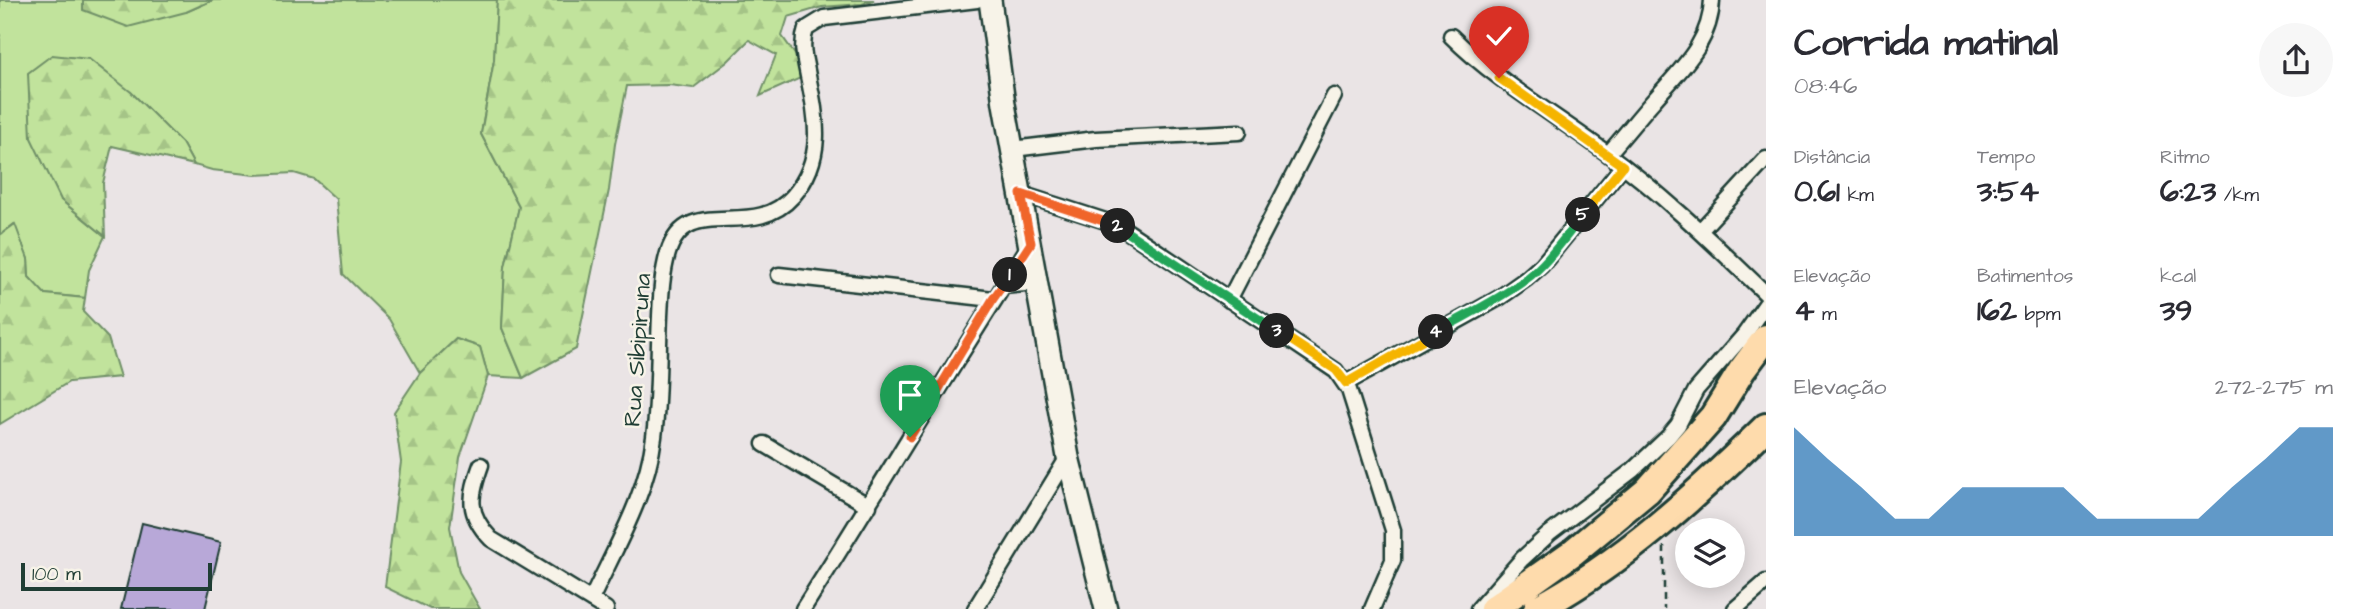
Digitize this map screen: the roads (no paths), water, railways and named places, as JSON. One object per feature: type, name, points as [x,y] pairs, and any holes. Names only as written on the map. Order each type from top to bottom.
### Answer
[{"type":"highway","points":[[1647,491],[1713,417],[1758,340]]},
{"type":"highway","points":[[1493,609],[1572,553],[1647,491],[1674,473],[1722,415],[1758,340]]},
{"type":"highway","points":[[1615,560],[1638,532],[1766,412]]},
{"type":"highway","points":[[1537,609],[1584,582],[1664,523],[1766,427]]},
{"type":"main road","points":[[990,0],[1004,104],[1068,457],[1106,609]]},
{"type":"street","name":"Rua Sibipiruna","points":[[591,600],[635,504],[651,453],[661,297],[664,268],[673,239],[685,226],[697,221],[754,218],[769,214],[792,196],[810,166],[816,148],[817,117],[802,49],[806,29],[824,18],[976,0]]},
{"type":"street","points":[[1608,154],[1695,53],[1707,29],[1712,0]]},
{"type":"street","points":[[1451,36],[1499,78],[1623,166],[1700,231],[1766,294]]},
{"type":"street","points":[[1229,300],[1334,96]]},
{"type":"street","points":[[1013,149],[1107,138],[1239,132]]},
{"type":"street","points":[[1700,231],[1766,159]]},
{"type":"street","points":[[1346,383],[1499,298],[1527,279],[1542,265],[1623,166]]},
{"type":"street","points":[[1021,194],[1118,225],[1336,370],[1346,383],[1359,417],[1394,530],[1393,560],[1373,609]]},
{"type":"street","points":[[803,609],[869,506],[993,299],[1031,243]]},
{"type":"street","points":[[779,275],[993,299]]},
{"type":"street","points":[[1003,286],[1037,283]]},
{"type":"street","points":[[1478,609],[1503,579],[1549,534],[1633,470],[1668,437],[1678,425],[1696,390],[1758,340],[1766,304]]},
{"type":"street","points":[[764,444],[869,506]]},
{"type":"street","points":[[975,609],[1068,457]]},
{"type":"street","points":[[481,465],[472,494],[473,515],[482,530],[491,539],[606,609]]},
{"type":"street","points":[[1735,609],[1766,582]]}]
